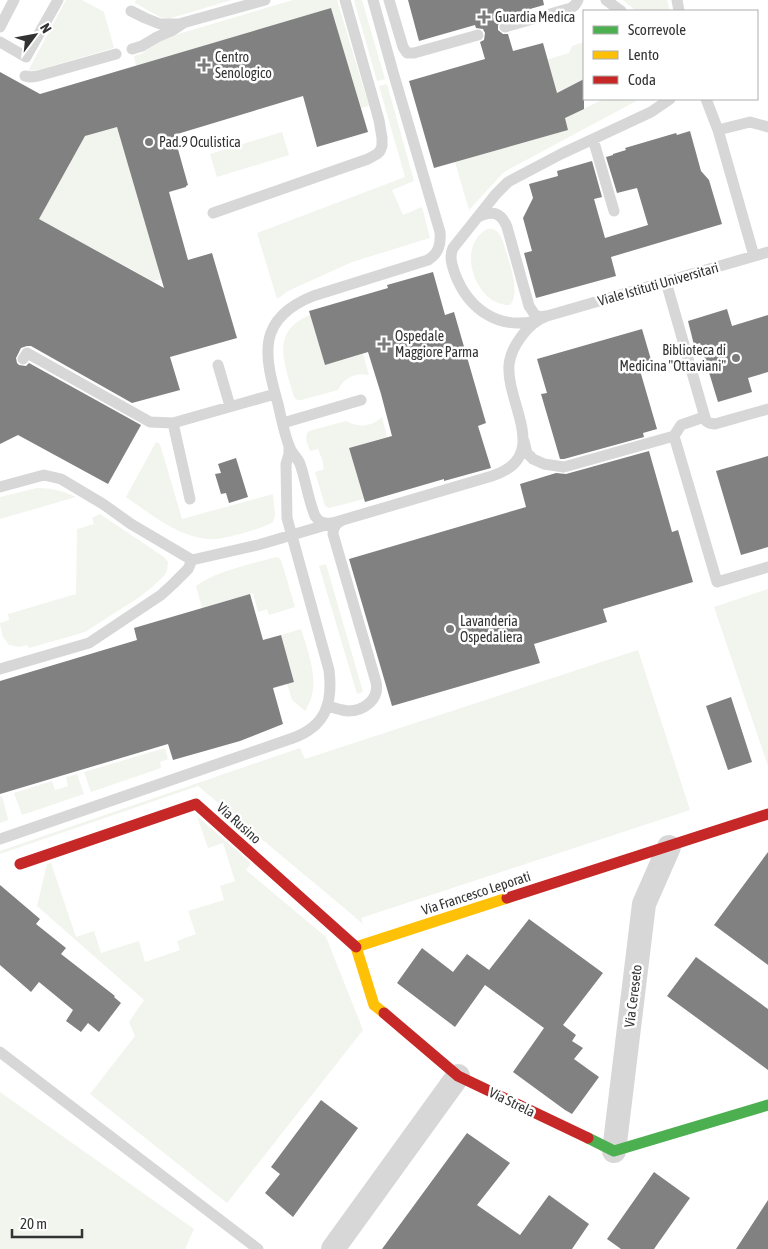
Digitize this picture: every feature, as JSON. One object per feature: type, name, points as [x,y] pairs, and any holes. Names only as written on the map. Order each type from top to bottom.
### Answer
[{"type":"street","name":"Via Rusino","points":[[20,864],[196,804],[356,947]]},
{"type":"street","name":"Via Francesco Leporati","points":[[356,947],[768,814]]},
{"type":"street","name":"Via Cereseto","points":[[614,1151],[644,904],[669,847]]},
{"type":"street","points":[[333,1249],[458,1076],[374,1005],[356,947]]},
{"type":"street","name":"Via Strela","points":[[458,1076],[614,1151]]},
{"type":"street","points":[[614,1151],[768,1105]]},
{"type":"lane","points":[[0,27],[14,0]]},
{"type":"lane","points":[[0,42],[26,57],[58,0]]},
{"type":"lane","points":[[131,10],[160,24],[183,23],[265,0]]},
{"type":"lane","points":[[213,213],[368,159],[380,151],[383,142],[381,129],[345,0]]},
{"type":"lane","name":"Viale Istituti Universitari","points":[[373,0],[441,238],[450,253],[465,294],[484,313],[496,319],[523,323],[768,252]]},
{"type":"lane","points":[[389,0],[403,47],[407,53],[414,53],[478,35]]},
{"type":"lane","points":[[505,27],[571,8],[578,0]]},
{"type":"lane","points":[[606,0],[620,10]]},
{"type":"lane","points":[[132,50],[157,36],[171,32],[183,23]]},
{"type":"lane","points":[[25,76],[38,76],[116,54]]},
{"type":"lane","points":[[0,838],[299,736],[319,723],[328,706],[330,692],[329,670],[287,518],[286,464],[289,445],[268,365],[269,341],[275,326],[290,308],[313,296],[450,253],[498,190],[508,182],[529,170],[651,112],[669,100]]},
{"type":"lane","points":[[706,100],[718,130],[754,256]]},
{"type":"lane","points":[[718,130],[750,122],[768,127]]},
{"type":"lane","points":[[593,139],[614,211]]},
{"type":"lane","points":[[474,221],[489,213],[499,215],[504,220],[531,311],[542,318]]},
{"type":"lane","points":[[428,260],[439,248],[441,238]]},
{"type":"lane","points":[[666,282],[704,417],[709,423],[715,424],[768,409]]},
{"type":"lane","points":[[542,318],[530,326],[518,341],[510,364],[510,378],[521,420],[526,450],[532,459],[544,464],[564,468],[674,436],[681,425],[704,417]]},
{"type":"lane","points":[[23,358],[26,353],[150,422],[173,423],[275,394]]},
{"type":"lane","points":[[218,365],[230,406]]},
{"type":"lane","points":[[283,422],[361,400]]},
{"type":"lane","points":[[173,423],[190,499]]},
{"type":"lane","points":[[674,436],[717,582],[768,567]]},
{"type":"lane","points":[[0,487],[44,476],[62,479],[131,524],[192,560],[258,546],[501,472],[512,465],[518,458],[524,440]]},
{"type":"lane","points":[[289,445],[300,462],[315,516],[323,523],[331,523]]},
{"type":"lane","points":[[328,706],[349,711],[360,709],[372,702],[376,696],[377,689],[333,534],[336,524],[344,520]]},
{"type":"lane","points":[[0,667],[89,643],[161,595],[188,569],[192,560]]},
{"type":"lane","points":[[0,1052],[258,1249]]},
{"type":"shaded area","points":[[66,0],[82,0],[104,12],[114,48],[38,70],[28,71]]},
{"type":"shaded area","points":[[136,0],[232,0],[168,19],[160,17],[135,3]]},
{"type":"shaded area","points":[[293,0],[337,0],[369,106],[361,108],[331,8],[136,66],[134,56],[141,54],[165,38]]},
{"type":"shaded area","points":[[354,0],[362,0],[385,79],[377,81]]},
{"type":"shaded area","points":[[623,0],[667,0],[670,10],[635,10]]},
{"type":"shaded area","points":[[583,42],[583,80],[558,92],[545,96],[536,63],[569,53],[572,46]]},
{"type":"shaded area","points":[[387,84],[414,181],[392,190],[403,215],[422,207],[430,238],[352,262],[288,291],[277,299],[257,233],[405,177],[379,86]]},
{"type":"shaded area","points":[[602,100],[638,100],[504,172],[469,210],[455,162],[568,130],[564,114],[579,111]]},
{"type":"shaded area","points":[[117,127],[162,279],[148,282],[147,278],[39,219],[85,136]]},
{"type":"shaded area","points":[[282,132],[289,155],[217,177],[210,154]]},
{"type":"shaded area","points":[[487,229],[495,230],[503,241],[515,292],[510,305],[498,303],[488,297],[474,275],[471,262],[472,249],[477,238]]},
{"type":"shaded area","points":[[310,315],[325,365],[363,354],[369,375],[355,375],[347,379],[338,390],[297,400],[294,397],[287,373],[283,350],[289,330],[297,322]]},
{"type":"shaded area","points":[[382,417],[387,437],[349,448],[364,499],[329,508],[325,506],[315,472],[324,469],[322,459],[318,449],[310,451],[306,441],[307,433],[346,421],[356,425],[369,425]]},
{"type":"shaded area","points":[[156,442],[160,444],[182,519],[273,494],[275,515],[273,522],[240,534],[209,539],[186,534],[165,524],[126,497]]},
{"type":"shaded area","points":[[37,488],[57,490],[76,497],[0,519],[0,497]]},
{"type":"shaded area","points":[[100,514],[164,557],[168,562],[167,571],[163,577],[138,598],[85,632],[29,648],[27,645],[19,647],[9,645],[3,637],[0,624],[9,620],[8,614],[76,594],[77,529],[94,524],[92,518]]},
{"type":"shaded area","points":[[276,557],[281,560],[295,607],[269,615],[267,609],[258,612],[253,593],[202,608],[196,586],[205,580],[234,568]]},
{"type":"shaded area","points":[[326,564],[363,692],[357,694],[319,566]]},
{"type":"shaded area","points":[[768,589],[768,766],[714,607]]},
{"type":"shaded area","points":[[301,629],[310,660],[313,681],[313,691],[305,711],[292,700],[287,684],[294,681],[281,635]]},
{"type":"shaded area","points":[[638,650],[690,810],[361,918],[363,924],[198,786],[0,854],[0,851],[300,748],[305,759]]},
{"type":"shaded area","points":[[165,748],[168,759],[160,762],[161,768],[91,792],[84,772]]},
{"type":"shaded area","points":[[77,774],[84,794],[22,815],[14,793],[52,781],[55,790],[68,786],[66,777]]},
{"type":"shaded area","points":[[2,796],[8,820],[0,823],[0,797]]},
{"type":"shaded area","points":[[197,816],[251,863],[246,870],[326,937],[363,1030],[227,1203],[90,1094],[135,1036],[129,1022],[144,1000],[37,906],[47,864],[51,863],[76,937],[94,931],[101,953],[139,941],[145,962],[180,950],[177,941],[196,934],[188,911],[224,900],[220,886],[235,881],[223,843],[208,848]]},
{"type":"shaded area","points":[[0,1092],[194,1229],[185,1249],[0,1249]]},
{"type":"building","points":[[408,0],[543,0],[544,5],[502,17],[503,20],[498,25],[498,30],[503,34],[508,34],[513,51],[543,43],[557,93],[583,80],[584,109],[565,118],[568,130],[434,168],[409,81],[485,59],[480,42],[484,40],[485,33],[483,29],[476,28],[475,25],[419,41]]},
{"type":"building","points":[[331,8],[368,132],[317,147],[303,96],[174,135],[188,185],[169,192],[188,260],[212,253],[237,338],[170,357],[180,390],[132,403],[31,346],[21,348],[16,358],[19,365],[26,366],[29,363],[141,425],[108,484],[18,435],[0,444],[0,72],[40,94]],"holes":[[[117,127],[164,288],[39,219],[85,136]]]},
{"type":"building","points":[[690,131],[701,171],[709,180],[722,224],[611,257],[616,276],[536,298],[524,253],[532,251],[523,218],[533,198],[529,184],[558,176],[557,171],[592,161],[602,197],[594,199],[605,238],[648,225],[637,188],[617,193],[606,157],[626,150],[625,148],[676,133],[677,135]]},
{"type":"building","points":[[433,272],[445,315],[454,312],[486,423],[478,426],[491,468],[444,481],[444,479],[365,502],[349,448],[392,436],[381,394],[368,352],[325,365],[309,311],[388,288],[387,285]]},
{"type":"building","name":"Biblioteca di Medicina \"Ottaviani\"","points":[[727,309],[732,326],[768,315],[768,372],[748,378],[752,392],[718,402],[700,343],[694,345],[688,321]]},
{"type":"building","points":[[642,329],[652,363],[639,367],[657,429],[643,433],[644,437],[560,459],[541,394],[547,393],[537,359]]},
{"type":"building","points":[[649,451],[672,532],[678,530],[693,582],[603,609],[607,622],[534,644],[540,663],[392,706],[349,559],[526,507],[520,484],[556,473],[566,474]]},
{"type":"building","points":[[768,456],[768,547],[741,555],[716,471]]},
{"type":"building","points":[[236,458],[248,497],[229,503],[226,493],[221,494],[215,474],[221,473],[218,464]]},
{"type":"building","points":[[250,594],[263,640],[281,635],[294,682],[273,688],[283,724],[240,741],[173,760],[168,744],[0,794],[0,681],[137,640],[134,628]]},
{"type":"building","points":[[731,697],[752,762],[728,770],[706,706]]},
{"type":"building","points":[[768,852],[768,965],[714,925]]},
{"type":"building","points":[[0,885],[40,919],[36,924],[66,948],[61,954],[115,996],[121,1003],[99,1032],[88,1023],[81,1032],[66,1021],[73,1010],[39,982],[31,992],[0,965]]},
{"type":"building","points":[[529,919],[603,973],[563,1025],[576,1035],[572,1041],[583,1048],[574,1059],[599,1077],[572,1114],[513,1072],[544,1028],[485,985],[455,1027],[397,983],[422,948],[453,972],[467,954],[489,970]]},
{"type":"building","points":[[696,957],[768,1009],[768,1070],[667,996]]},
{"type":"building","points":[[321,1100],[358,1128],[293,1217],[265,1193],[280,1174],[271,1167]]},
{"type":"building","points":[[467,1133],[510,1163],[477,1205],[520,1235],[549,1195],[589,1224],[572,1249],[382,1249]]},
{"type":"building","points":[[654,1172],[690,1198],[654,1249],[621,1249],[607,1239]]},
{"type":"building","points":[[768,1200],[768,1249],[736,1249]]},
{"type":"traffic: fast","points":[[588,1138],[614,1151],[768,1105]]},
{"type":"traffic: slow","points":[[384,1013],[374,1005],[356,947],[507,898]]},
{"type":"traffic: jam","points":[[20,864],[196,804],[356,947]]},
{"type":"traffic: jam","points":[[507,898],[768,814]]},
{"type":"traffic: jam","points":[[384,1013],[458,1076],[588,1138]]},
{"type":"place","name":"Guardia Medica","points":[[484,17]]},
{"type":"place","name":"Centro Senologico","points":[[204,65]]},
{"type":"place","name":"Pad.9 Oculistica","points":[[149,142]]},
{"type":"place","name":"Ospedale Maggiore Parma","points":[[384,344]]},
{"type":"place","name":"Biblioteca di Medicina \"Ottaviani\"","points":[[736,358]]},
{"type":"place","name":"Lavanderia Ospedaliera","points":[[450,629]]}]
